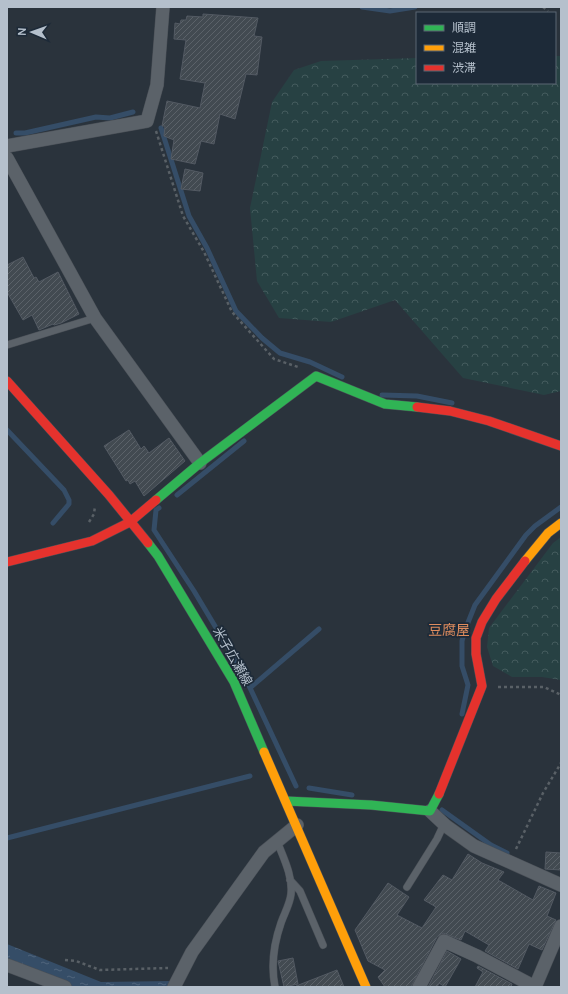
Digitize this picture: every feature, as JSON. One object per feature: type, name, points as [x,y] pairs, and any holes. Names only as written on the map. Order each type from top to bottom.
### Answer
[{"type":"street","points":[[7,146],[147,121],[156,84],[163,7]]},
{"type":"street","points":[[7,158],[95,318],[200,463]]},
{"type":"street","points":[[7,562],[92,541],[130,522],[200,463],[316,376],[385,404],[450,411],[489,421],[561,446]]},
{"type":"street","name":"米子広瀬線","points":[[7,381],[158,556],[234,682],[366,987]]},
{"type":"street","points":[[430,811],[434,806],[482,686],[476,654],[476,638],[482,622],[496,599],[535,548],[548,532],[561,523]]},
{"type":"street","points":[[286,801],[371,805],[430,811],[444,824],[474,846],[561,886]]},
{"type":"street","points":[[178,979],[192,952],[264,852],[297,825]]},
{"type":"street","points":[[419,987],[444,941],[478,956],[535,987],[561,926]]},
{"type":"street","points":[[7,965],[65,987]]},
{"type":"lane","points":[[7,345],[95,318]]},
{"type":"lane","points":[[407,887],[437,840],[444,824]]},
{"type":"lane","points":[[275,987],[272,975],[274,955],[280,925],[291,894],[290,874],[277,841]]},
{"type":"lane","points":[[290,880],[300,891],[323,945]]},
{"type":"path","points":[[542,7],[548,11]]},
{"type":"path","points":[[147,121],[158,134],[183,216],[204,252],[232,312],[274,359],[304,369],[316,376]]},
{"type":"path","points":[[85,526],[94,514],[94,501]]},
{"type":"path","points":[[482,686],[544,687],[561,695]]},
{"type":"path","points":[[511,863],[526,826],[561,763]]},
{"type":"path","points":[[65,960],[76,961],[100,970],[163,967],[178,979]]},
{"type":"green space","points":[[556,56],[561,56],[561,391],[544,395],[463,378],[395,300],[331,322],[279,318],[257,281],[250,208],[272,102],[294,70],[321,61],[416,58],[416,84],[556,84]]},
{"type":"green space","points":[[561,537],[561,680],[542,677],[512,677],[493,666],[487,647],[489,628],[553,543]]},
{"type":"water","points":[[7,944],[101,982],[173,981],[182,987],[74,987],[7,961]]},
{"type":"building","points":[[203,14],[258,18],[254,36],[262,37],[257,75],[246,74],[235,119],[220,114],[214,144],[201,141],[195,164],[171,159],[174,140],[164,136],[165,126],[162,126],[167,101],[200,108],[205,83],[180,79],[186,40],[174,39],[175,23],[180,24],[181,20],[186,20],[187,16],[203,17]]},
{"type":"building","points":[[185,169],[203,173],[200,191],[181,189]]},
{"type":"building","points":[[23,257],[34,278],[36,277],[39,282],[58,272],[79,314],[61,323],[53,324],[39,330],[32,315],[23,320],[7,292],[7,265]]},
{"type":"building","points":[[129,430],[141,449],[144,446],[149,453],[169,438],[185,461],[144,496],[135,481],[130,484],[128,480],[126,481],[104,446]]},
{"type":"building","points":[[546,852],[561,853],[561,870],[545,869]]},
{"type":"building","points":[[468,854],[482,863],[504,872],[498,880],[533,900],[539,886],[556,893],[547,916],[556,920],[542,950],[529,944],[518,969],[485,951],[489,945],[465,931],[461,940],[443,933],[437,937],[411,987],[385,987],[378,977],[385,970],[368,961],[355,930],[388,883],[409,897],[397,915],[422,928],[436,907],[424,900],[443,875],[452,880]]},
{"type":"building","points":[[447,951],[461,959],[445,987],[439,983],[437,987],[428,987]]},
{"type":"building","points":[[293,958],[298,984],[284,987],[278,961]]},
{"type":"building","points":[[478,966],[512,984],[511,987],[475,987],[483,972],[477,968]]},
{"type":"building","points":[[337,970],[344,987],[296,987],[296,986]]},
{"type":"waterway","points":[[362,7],[390,11],[415,7]]},
{"type":"waterway","points":[[16,133],[25,133],[96,117],[110,118],[133,112]]},
{"type":"waterway","points":[[161,128],[189,216],[207,248],[236,311],[262,338],[280,353],[310,362],[342,377]]},
{"type":"waterway","points":[[382,395],[417,396],[452,403]]},
{"type":"waterway","points":[[7,430],[64,490],[69,500],[69,504],[53,523]]},
{"type":"waterway","points":[[177,495],[244,441]]},
{"type":"waterway","points":[[462,714],[468,685],[462,666],[462,641],[475,605],[526,535],[535,526],[561,507]]},
{"type":"waterway","points":[[159,508],[156,510],[154,530],[194,591],[243,673],[296,786]]},
{"type":"waterway","points":[[251,687],[319,629]]},
{"type":"waterway","points":[[7,838],[250,776]]},
{"type":"waterway","points":[[309,788],[352,795]]},
{"type":"waterway","points":[[442,810],[491,845],[507,853]]},
{"type":"traffic: fast","points":[[156,500],[200,463],[316,376],[385,404],[417,407]]},
{"type":"traffic: fast","points":[[148,543],[158,556],[234,682],[264,752]]},
{"type":"traffic: fast","points":[[286,801],[371,805],[430,811],[439,794]]},
{"type":"traffic: slow","points":[[525,561],[548,533],[561,523]]},
{"type":"traffic: slow","points":[[264,752],[366,987]]},
{"type":"traffic: jam","points":[[7,381],[109,495],[148,543]]},
{"type":"traffic: jam","points":[[417,407],[450,411],[489,421],[561,446]]},
{"type":"traffic: jam","points":[[7,562],[92,541],[130,522],[156,500]]},
{"type":"traffic: jam","points":[[439,794],[482,686],[476,654],[476,638],[482,622],[496,599],[525,561]]},
{"type":"district","name":"豆腐屋","points":[[449,629]]}]
